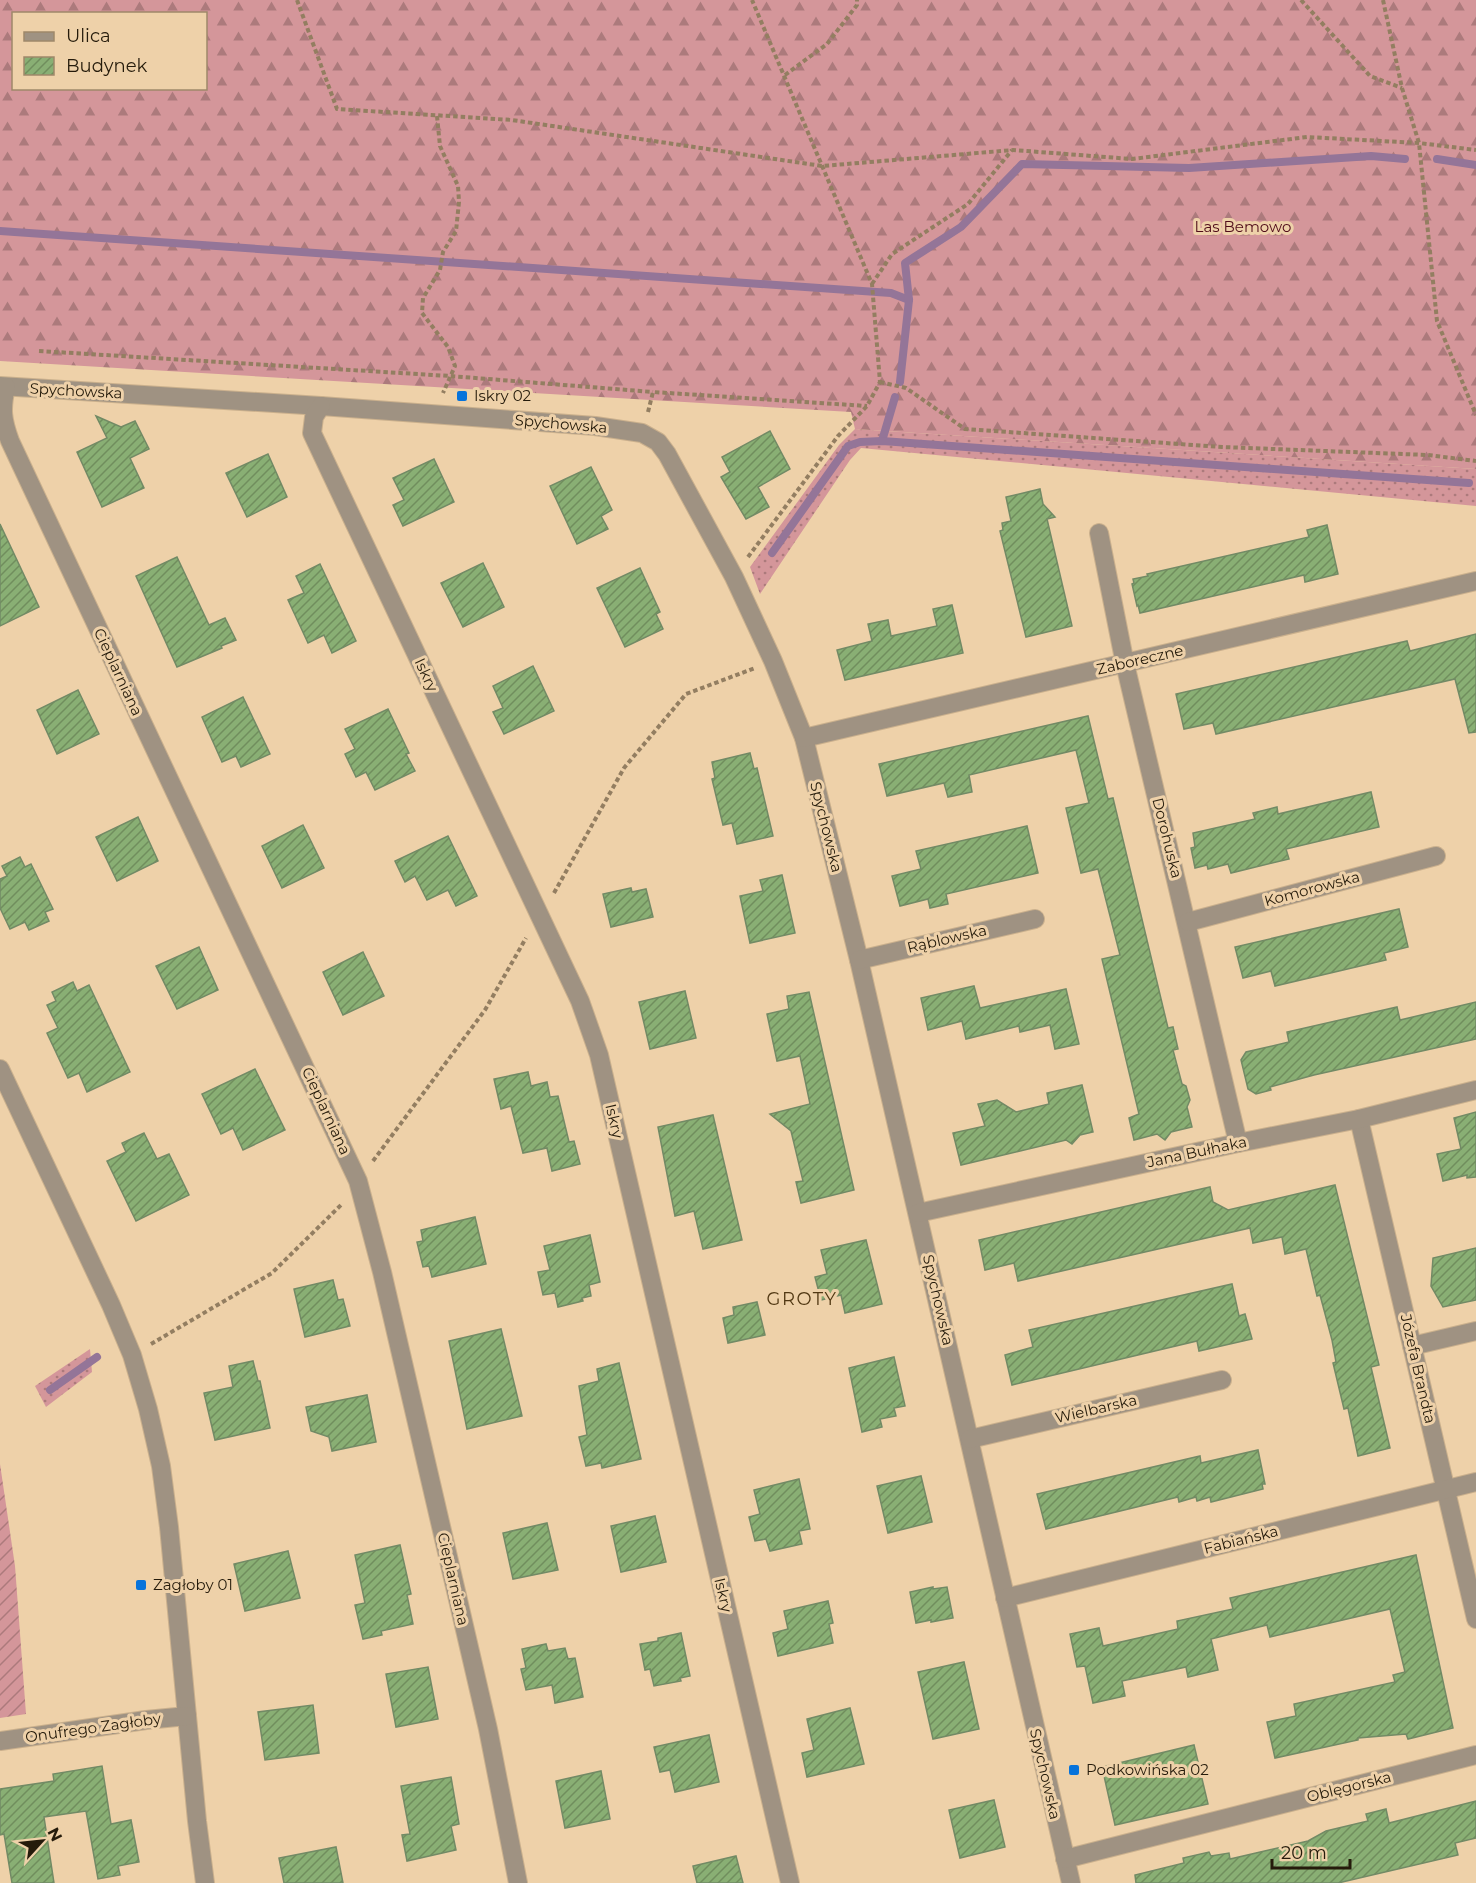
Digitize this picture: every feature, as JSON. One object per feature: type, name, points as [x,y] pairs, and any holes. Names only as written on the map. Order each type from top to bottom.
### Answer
[{"type":"street","name":"Spychowska","points":[[3,386],[595,426],[642,433],[662,448],[734,577],[773,661],[804,738],[918,1213],[1071,1883]]},
{"type":"street","name":"Cieplarniana","points":[[3,386],[2,420],[10,441],[358,1180],[382,1272],[488,1729],[518,1883]]},
{"type":"street","name":"Iskry","points":[[321,406],[314,417],[312,434],[580,1001],[598,1054],[790,1883]]},
{"type":"street","name":"Dorohuska","points":[[1099,533],[1125,664],[1188,922],[1238,1143]]},
{"type":"street","name":"Zaboreczne","points":[[804,738],[1476,581]]},
{"type":"street","name":"Komorowska","points":[[1188,922],[1436,856]]},
{"type":"street","name":"Rąblowska","points":[[859,960],[1035,919]]},
{"type":"street","points":[[2,1078],[111,1305],[132,1355],[148,1409],[160,1466],[169,1527],[205,1883]]},
{"type":"street","name":"Jana Bułhaka","points":[[918,1213],[1359,1119],[1476,1090]]},
{"type":"street","name":"Józefa Brandta","points":[[1359,1119],[1476,1619]]},
{"type":"street","points":[[1412,1346],[1476,1331]]},
{"type":"street","name":"Wielbarska","points":[[970,1439],[1222,1380]]},
{"type":"street","name":"Fabiańska","points":[[1005,1598],[1476,1482]]},
{"type":"street","name":"Onufrego Zagłoby","points":[[0,1741],[187,1716]]},
{"type":"street","name":"Oblęgorska","points":[[1065,1859],[1476,1755]]},
{"type":"path","points":[[297,0],[337,109],[512,120],[822,166],[1013,150],[1132,159],[1307,137],[1419,143],[1476,150]]},
{"type":"path","points":[[734,577],[838,436],[867,406],[880,382],[872,284],[752,0]]},
{"type":"path","points":[[784,75],[827,44],[857,5],[857,0]]},
{"type":"path","points":[[1301,0],[1370,76],[1402,88]]},
{"type":"path","points":[[1383,0],[1402,88],[1419,143],[1437,321],[1476,415]]},
{"type":"path","points":[[437,116],[440,146],[458,186],[459,202],[456,231],[442,252],[440,270],[423,298],[422,313],[448,347],[455,366],[440,400]]},
{"type":"path","points":[[872,284],[892,254],[968,204],[1013,150]]},
{"type":"path","points":[[39,351],[450,376],[867,406]]},
{"type":"path","points":[[880,382],[906,388],[964,429],[1253,448],[1428,455],[1476,461]]},
{"type":"path","points":[[642,433],[653,392]]},
{"type":"path","points":[[132,1355],[272,1273],[343,1204],[358,1180],[485,1010],[540,918],[624,768],[686,694],[773,661]]},
{"type":"green space","name":"Las Bemowo","points":[[0,0],[1476,0],[1476,469],[855,429],[851,412],[0,361]]},
{"type":"green space","points":[[855,429],[1476,469],[1476,506],[861,448],[850,460],[760,594],[750,567],[839,445]]},
{"type":"green space","points":[[90,1349],[92,1372],[46,1407],[35,1386]]},
{"type":"green space","points":[[0,1464],[15,1566],[26,1714],[0,1718]]},
{"type":"building","points":[[96,416],[121,427],[135,421],[149,449],[130,458],[144,488],[102,507],[77,452],[107,438]]},
{"type":"building","points":[[770,431],[790,469],[758,487],[769,507],[746,519],[721,477],[730,472],[722,457]]},
{"type":"building","points":[[268,454],[287,497],[247,517],[226,473]]},
{"type":"building","points":[[434,459],[454,502],[403,526],[393,505],[404,500],[393,478]]},
{"type":"building","points":[[591,467],[612,510],[601,516],[608,529],[577,544],[550,486]]},
{"type":"building","points":[[1040,489],[1043,504],[1055,517],[1047,519],[1072,626],[1026,637],[1000,531],[1003,530],[1002,523],[1011,521],[1006,497]]},
{"type":"building","points":[[0,524],[39,607],[0,626]]},
{"type":"building","points":[[1327,525],[1338,574],[1305,582],[1304,575],[1140,613],[1132,584],[1133,579],[1309,537],[1307,530]]},
{"type":"building","points":[[177,557],[209,625],[225,618],[236,640],[177,667],[136,576]]},
{"type":"building","points":[[483,563],[504,607],[463,627],[441,583]]},
{"type":"building","points":[[320,564],[356,641],[332,653],[324,635],[308,643],[288,600],[304,593],[296,576]]},
{"type":"building","points":[[640,568],[660,612],[656,614],[663,629],[625,647],[597,588]]},
{"type":"building","points":[[952,605],[963,653],[845,680],[837,650],[872,641],[868,624],[888,620],[891,636],[937,626],[933,609]]},
{"type":"building","points":[[1476,634],[1476,732],[1469,733],[1455,679],[1216,734],[1213,723],[1184,729],[1176,694],[1407,641],[1410,651]]},
{"type":"building","points":[[533,666],[554,711],[504,734],[493,712],[503,708],[493,686]]},
{"type":"building","points":[[78,690],[99,734],[57,754],[37,710]]},
{"type":"building","points":[[243,697],[270,754],[241,767],[236,756],[222,762],[202,717]]},
{"type":"building","points":[[388,709],[415,771],[375,790],[366,772],[356,777],[345,754],[355,749],[345,729]]},
{"type":"building","points":[[1088,716],[1108,799],[1113,798],[1168,1028],[1173,1027],[1178,1049],[1173,1050],[1182,1084],[1186,1086],[1190,1100],[1187,1107],[1192,1127],[1171,1132],[1165,1140],[1157,1134],[1134,1140],[1129,1118],[1139,1114],[1102,959],[1120,955],[1098,869],[1081,873],[1066,808],[1089,803],[1076,750],[969,775],[972,792],[948,797],[944,783],[887,796],[879,764]]},
{"type":"building","points":[[750,753],[754,769],[757,768],[773,836],[737,844],[732,823],[723,825],[712,779],[715,778],[712,762]]},
{"type":"building","points":[[1371,792],[1379,827],[1286,849],[1289,859],[1231,873],[1228,864],[1208,869],[1207,865],[1195,868],[1191,848],[1195,847],[1193,833],[1255,819],[1253,813],[1277,807],[1278,814]]},
{"type":"building","points":[[138,817],[158,861],[117,881],[96,837]]},
{"type":"building","points":[[303,825],[324,868],[282,888],[262,846]]},
{"type":"building","points":[[1027,826],[1038,873],[946,894],[948,904],[930,908],[928,899],[900,906],[892,876],[921,869],[916,851]]},
{"type":"building","points":[[448,836],[477,896],[456,906],[448,890],[427,900],[415,876],[405,882],[395,861]]},
{"type":"building","points":[[20,857],[25,867],[31,864],[53,909],[45,912],[49,921],[29,930],[25,922],[10,929],[0,908],[0,879],[7,876],[2,866]]},
{"type":"building","points":[[782,875],[795,933],[750,943],[740,896],[763,891],[760,880]]},
{"type":"building","points":[[631,888],[632,892],[646,889],[653,917],[611,927],[603,894]]},
{"type":"building","points":[[1399,909],[1408,947],[1384,953],[1386,960],[1275,986],[1271,971],[1243,978],[1235,947]]},
{"type":"building","points":[[199,947],[218,990],[177,1009],[156,966]]},
{"type":"building","points":[[363,952],[384,996],[343,1015],[323,972]]},
{"type":"building","points":[[73,982],[77,991],[89,985],[130,1072],[87,1092],[79,1073],[68,1078],[47,1033],[58,1028],[47,1005],[56,1001],[52,992]]},
{"type":"building","points":[[974,986],[980,1008],[1066,989],[1079,1044],[1055,1049],[1050,1025],[1020,1032],[1019,1026],[966,1039],[962,1021],[928,1030],[921,998]]},
{"type":"building","points":[[685,991],[696,1038],[650,1049],[639,1002]]},
{"type":"building","points":[[809,992],[854,1190],[801,1203],[796,1182],[803,1181],[791,1131],[770,1114],[810,1104],[800,1056],[777,1061],[767,1014],[789,1009],[787,996]]},
{"type":"building","points":[[1476,1002],[1476,1039],[1314,1075],[1270,1087],[1271,1090],[1256,1094],[1248,1089],[1241,1060],[1246,1052],[1289,1042],[1287,1032],[1397,1007],[1400,1020]]},
{"type":"building","points":[[255,1069],[285,1130],[243,1150],[233,1128],[221,1134],[202,1094]]},
{"type":"building","points":[[528,1072],[531,1086],[547,1082],[550,1097],[558,1096],[569,1142],[574,1141],[580,1164],[552,1171],[547,1148],[523,1153],[511,1106],[501,1109],[494,1079]]},
{"type":"building","points":[[1082,1085],[1093,1132],[1080,1135],[1072,1144],[1066,1140],[961,1165],[953,1133],[985,1126],[978,1104],[997,1100],[1016,1112],[1049,1104],[1047,1093]]},
{"type":"building","points":[[1476,1112],[1476,1177],[1467,1178],[1467,1175],[1443,1181],[1437,1154],[1461,1149],[1454,1118]]},
{"type":"building","points":[[713,1115],[742,1240],[703,1249],[694,1211],[675,1216],[658,1127]]},
{"type":"building","points":[[144,1133],[157,1159],[169,1154],[189,1195],[136,1221],[107,1161],[126,1152],[122,1143]]},
{"type":"building","points":[[1335,1185],[1379,1365],[1371,1367],[1390,1448],[1358,1456],[1348,1408],[1344,1409],[1333,1363],[1336,1362],[1332,1340],[1320,1295],[1317,1296],[1306,1249],[1285,1254],[1282,1237],[1253,1243],[1250,1228],[1018,1281],[1014,1263],[985,1270],[979,1240],[1210,1187],[1213,1202],[1228,1210]]},
{"type":"building","points":[[475,1217],[486,1264],[432,1277],[429,1266],[423,1267],[417,1242],[423,1241],[421,1230]]},
{"type":"building","points":[[590,1235],[600,1282],[589,1285],[591,1296],[582,1298],[583,1301],[558,1307],[555,1293],[543,1295],[538,1272],[550,1270],[544,1246]]},
{"type":"building","points":[[866,1240],[882,1304],[845,1313],[841,1295],[821,1300],[815,1277],[827,1274],[821,1250]]},
{"type":"building","points":[[1476,1248],[1476,1300],[1443,1307],[1431,1286],[1433,1258]]},
{"type":"building","points":[[333,1280],[338,1300],[343,1299],[350,1326],[305,1337],[294,1289]]},
{"type":"building","points":[[1232,1284],[1239,1316],[1245,1314],[1252,1339],[1199,1351],[1197,1341],[1012,1385],[1005,1355],[1033,1347],[1029,1330]]},
{"type":"building","points":[[757,1302],[765,1335],[728,1343],[723,1318],[734,1315],[733,1307]]},
{"type":"building","points":[[501,1329],[522,1416],[467,1429],[449,1341]]},
{"type":"building","points":[[894,1357],[905,1406],[894,1408],[896,1416],[880,1419],[882,1427],[862,1432],[849,1368]]},
{"type":"building","points":[[253,1361],[258,1381],[260,1381],[270,1428],[215,1440],[204,1393],[233,1387],[229,1366]]},
{"type":"building","points":[[619,1363],[641,1459],[602,1468],[601,1463],[586,1466],[579,1437],[587,1435],[579,1386],[599,1381],[597,1369]]},
{"type":"building","points":[[367,1395],[376,1442],[332,1451],[329,1437],[311,1431],[306,1407]]},
{"type":"building","points":[[1258,1450],[1265,1484],[1262,1484],[1263,1489],[1211,1502],[1210,1497],[1197,1501],[1196,1497],[1179,1502],[1178,1497],[1046,1529],[1037,1494],[1200,1456],[1201,1463]]},
{"type":"building","points":[[921,1476],[932,1522],[888,1533],[877,1486]]},
{"type":"building","points":[[799,1479],[810,1529],[799,1531],[802,1544],[770,1551],[766,1539],[755,1541],[749,1517],[760,1514],[754,1490]]},
{"type":"building","points":[[655,1516],[666,1562],[621,1572],[611,1526]]},
{"type":"building","points":[[547,1523],[558,1570],[513,1579],[503,1533]]},
{"type":"building","points":[[400,1545],[411,1594],[407,1595],[413,1624],[381,1631],[382,1635],[363,1639],[355,1605],[365,1603],[355,1555]]},
{"type":"building","points":[[288,1551],[300,1598],[245,1611],[234,1564]]},
{"type":"building","points":[[1416,1555],[1453,1728],[1408,1739],[1406,1734],[1358,1738],[1358,1740],[1275,1758],[1267,1722],[1296,1716],[1294,1704],[1395,1682],[1393,1675],[1405,1672],[1390,1609],[1270,1637],[1267,1625],[1211,1639],[1218,1670],[1188,1677],[1186,1667],[1122,1681],[1125,1696],[1093,1703],[1085,1666],[1077,1667],[1070,1634],[1099,1628],[1103,1646],[1178,1629],[1177,1621],[1233,1609],[1230,1598]]},
{"type":"building","points":[[933,1587],[933,1589],[947,1587],[953,1618],[916,1623],[910,1592]]},
{"type":"building","points":[[828,1601],[833,1623],[829,1624],[833,1643],[778,1656],[773,1633],[788,1629],[784,1611]]},
{"type":"building","points":[[681,1633],[690,1676],[680,1678],[681,1681],[654,1686],[650,1669],[645,1670],[640,1644]]},
{"type":"building","points":[[546,1644],[548,1651],[565,1648],[568,1659],[575,1658],[583,1697],[555,1703],[552,1685],[526,1690],[521,1669],[526,1668],[522,1649]]},
{"type":"building","points":[[964,1662],[979,1729],[933,1739],[918,1672]]},
{"type":"building","points":[[428,1667],[438,1719],[396,1727],[386,1674]]},
{"type":"building","points":[[313,1705],[319,1753],[265,1760],[258,1712]]},
{"type":"building","points":[[850,1708],[864,1764],[807,1777],[802,1753],[814,1750],[807,1719]]},
{"type":"building","points":[[709,1735],[719,1782],[675,1792],[670,1770],[660,1772],[654,1747]]},
{"type":"building","points":[[1194,1745],[1208,1804],[1115,1825],[1102,1767]]},
{"type":"building","points":[[102,1766],[111,1824],[131,1820],[139,1862],[118,1866],[120,1875],[98,1879],[86,1811],[44,1817],[54,1883],[12,1883],[4,1834],[0,1835],[0,1789],[54,1781],[53,1774]]},
{"type":"building","points":[[601,1771],[610,1819],[565,1828],[556,1781]]},
{"type":"building","points":[[451,1777],[459,1824],[451,1826],[456,1850],[407,1861],[402,1835],[410,1834],[401,1786]]},
{"type":"building","points":[[994,1800],[1005,1847],[960,1858],[949,1810]]},
{"type":"building","points":[[1476,1801],[1476,1838],[1455,1843],[1458,1855],[1338,1883],[1136,1883],[1135,1875],[1184,1863],[1183,1858],[1209,1852],[1211,1856],[1229,1853],[1230,1859],[1308,1841],[1326,1831],[1368,1821],[1366,1814],[1386,1809],[1389,1823]]},
{"type":"building","points":[[336,1847],[343,1883],[284,1883],[279,1858]]},
{"type":"building","points":[[736,1856],[743,1883],[697,1883],[693,1866]]},
{"type":"waterway","points":[[900,382],[909,300],[905,263],[961,227],[1022,164],[1189,168],[1371,156],[1405,159]]},
{"type":"waterway","points":[[1437,159],[1476,165]]},
{"type":"waterway","points":[[0,231],[891,293],[909,300]]},
{"type":"waterway","points":[[882,441],[895,397]]},
{"type":"waterway","points":[[772,553],[848,446],[860,442],[882,441],[1469,483]]},
{"type":"waterway","points":[[50,1390],[97,1357]]},
{"type":"place","name":"Iskry 02","points":[[462,396]]},
{"type":"place","name":"Zagłoby 01","points":[[141,1585]]},
{"type":"place","name":"Podkowińska 02","points":[[1074,1770]]},
{"type":"district","name":"GROTY","points":[[802,1299]]}]
